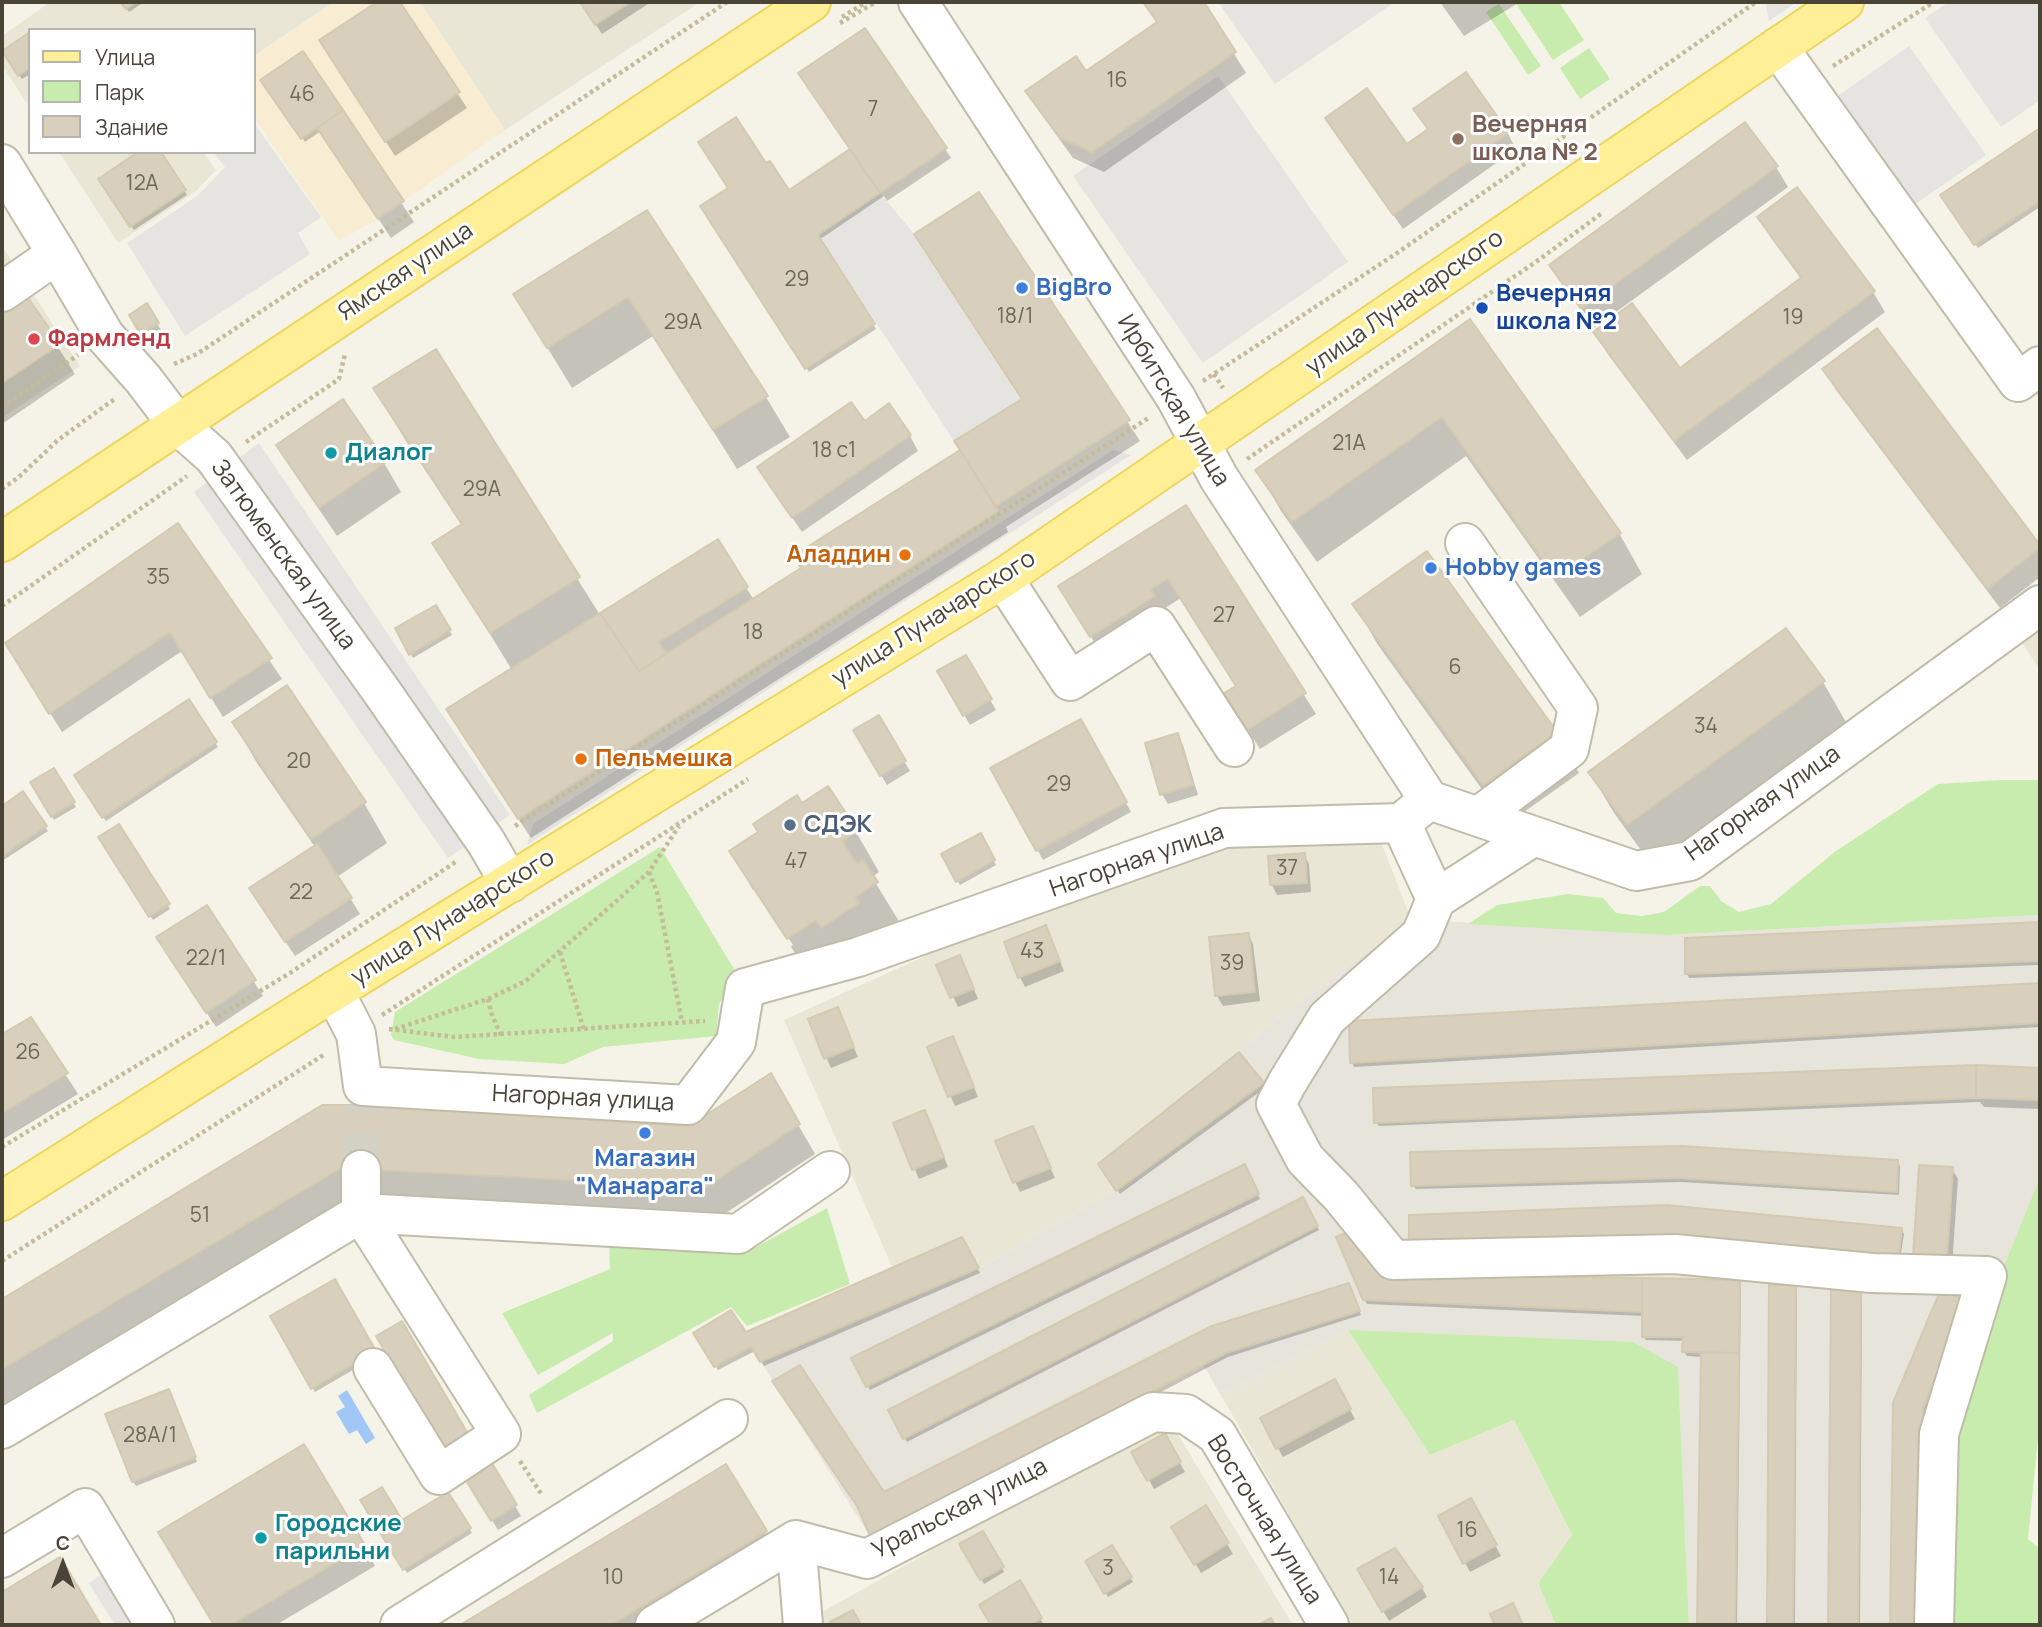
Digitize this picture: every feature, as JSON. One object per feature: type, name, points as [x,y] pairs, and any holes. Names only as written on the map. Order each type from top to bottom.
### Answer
[{"type":"main road","name":"Ямская улица","points":[[2,542],[811,2]]},
{"type":"main road","name":"улица Луначарского","points":[[2,1201],[334,991],[1003,578],[1844,2]]},
{"type":"street","name":"Ирбитская улица","points":[[918,2],[1175,398],[1219,478],[1415,811],[1436,899]]},
{"type":"street","points":[[1778,47],[2018,382],[2040,366]]},
{"type":"street","name":"Затюменская улица","points":[[2,164],[104,336],[143,379],[178,425],[214,457],[382,692],[510,883]]},
{"type":"street","points":[[2,292],[57,254]]},
{"type":"street","points":[[1465,543],[1578,708],[1569,749],[1479,816]]},
{"type":"street","points":[[1003,578],[1070,681],[1156,626],[1234,747]]},
{"type":"street","name":"Нагорная улица","points":[[334,991],[373,1028],[363,1096],[688,1105],[736,1042],[745,988],[858,957],[1224,828],[1415,811],[1479,816],[1636,871],[1690,860],[2040,605]]},
{"type":"street","points":[[1534,836],[1436,899],[1421,935],[1327,1018],[1276,1104],[1305,1159],[1341,1196],[1393,1260],[1675,1254],[1872,1273],[1987,1276],[1938,1434],[1934,1625]]},
{"type":"street","points":[[361,1170],[361,1213],[502,1434],[439,1475],[373,1367]]},
{"type":"street","points":[[2,1429],[361,1213],[738,1234],[830,1171]]},
{"type":"street","name":"Уральская улица","points":[[796,1540],[867,1559],[1153,1412]]},
{"type":"street","name":"Восточная улица","points":[[1153,1412],[1186,1414],[1217,1435],[1329,1625]]},
{"type":"street","points":[[400,1625],[728,1419]]},
{"type":"street","points":[[2,1558],[85,1508],[155,1625]]},
{"type":"street","points":[[655,1625],[796,1540],[803,1625]]},
{"type":"path","points":[[2,489],[19,477],[58,440],[143,379],[197,354],[727,2]]},
{"type":"path","points":[[1214,374],[1400,251],[1756,2]]},
{"type":"path","points":[[1805,83],[1934,2]]},
{"type":"path","points":[[1219,478],[1540,259],[1605,211]]},
{"type":"path","points":[[2,407],[104,336]]},
{"type":"path","points":[[2,1147],[290,973],[485,842],[530,817],[1152,416]]},
{"type":"path","points":[[2,1261],[373,1028],[751,778]]},
{"type":"path","points":[[373,1028],[488,999],[526,981],[649,872],[681,824]]},
{"type":"path","points":[[649,872],[657,892],[682,1022]]},
{"type":"path","points":[[560,952],[584,1030]]},
{"type":"path","points":[[488,999],[501,1035]]},
{"type":"path","points":[[373,1028],[454,1037],[740,1018]]},
{"type":"path","points":[[502,1434],[561,1523]]},
{"type":"shaded area","points":[[50,2],[334,2],[256,55],[256,28],[28,28],[28,105],[2,65],[2,36]]},
{"type":"shaded area","points":[[334,2],[420,2],[505,130],[378,219],[339,241],[256,121],[256,55]]},
{"type":"shaded area","points":[[420,2],[700,2],[505,130]]},
{"type":"shaded area","points":[[1218,2],[1395,2],[1275,84]]},
{"type":"shaded area","points":[[1765,2],[1797,2],[1769,21]]},
{"type":"shaded area","points":[[1949,2],[2040,2],[2040,100],[2001,127],[1925,18]]},
{"type":"shaded area","points":[[1909,46],[1986,155],[1881,228],[1805,119]]},
{"type":"shaded area","points":[[1218,76],[1348,262],[1203,363],[1073,176]]},
{"type":"shaded area","points":[[256,126],[321,217],[298,233],[310,254],[185,336],[127,243],[197,196],[225,167],[215,154],[256,154]]},
{"type":"shaded area","points":[[60,154],[204,154],[216,170],[195,192],[118,243]]},
{"type":"shaded area","points":[[880,193],[914,234],[1022,399],[954,441],[818,235]]},
{"type":"shaded area","points":[[2,246],[80,366],[2,418]]},
{"type":"shaded area","points":[[259,443],[510,815],[448,858],[194,492]]},
{"type":"shaded area","points":[[1113,450],[1131,455],[527,845],[533,824]]},
{"type":"shaded area","points":[[2040,623],[2040,670],[2019,638]]},
{"type":"shaded area","points":[[1378,834],[1411,919],[1295,1005],[1098,1164],[1116,1191],[979,1268],[893,1269],[784,1020],[978,932],[1219,846]]},
{"type":"shaded area","points":[[2040,915],[2040,1177],[1997,1283],[1947,1625],[1689,1625],[1678,1367],[1348,1330],[1221,1395],[1203,1365],[871,1538],[752,1348],[714,1367],[693,1333],[731,1310],[746,1332],[893,1269],[979,1268],[1116,1191],[1098,1164],[1295,1005],[1411,919],[1666,935]]},
{"type":"shaded area","points":[[1348,1330],[1430,1455],[1514,1420],[1572,1535],[1538,1583],[1556,1625],[1352,1625],[1221,1395]]},
{"type":"shaded area","points":[[1168,1418],[1293,1625],[818,1625],[815,1616]]},
{"type":"shaded area","points":[[107,1571],[140,1625],[115,1625],[89,1583]]},
{"type":"green space","points":[[1515,2],[1559,2],[1584,40],[1553,60]]},
{"type":"green space","points":[[1499,4],[1541,66],[1528,75],[1486,12]]},
{"type":"green space","points":[[1589,48],[1610,79],[1580,99],[1560,68]]},
{"type":"green space","points":[[2040,780],[2040,915],[1666,935],[1468,924],[1497,905],[1569,894],[1603,898],[1616,913],[1642,916],[1664,912],[1700,886],[1710,886],[1721,901],[1739,912],[1771,904],[1836,851],[1938,784]]},
{"type":"green space","points":[[660,847],[737,974],[719,1004],[716,1036],[603,1047],[564,1064],[479,1059],[394,1040],[391,1035],[395,1012]]},
{"type":"green space","points":[[2040,1177],[2040,1433],[2028,1539],[2040,1549],[2040,1625],[1947,1625],[1952,1436],[1997,1283]]},
{"type":"green space","points":[[827,1208],[850,1284],[747,1326],[731,1307],[537,1413],[529,1395],[613,1341],[613,1333],[538,1375],[502,1313],[610,1269],[609,1244],[749,1251]]},
{"type":"green space","points":[[1348,1330],[1633,1342],[1678,1367],[1689,1625],[1556,1625],[1538,1583],[1572,1535],[1514,1420],[1430,1455]]},
{"type":"water","points":[[347,1390],[375,1438],[366,1444],[357,1430],[349,1434],[336,1412],[345,1407],[338,1396]]},
{"type":"building","points":[[120,2],[136,2],[126,9]]},
{"type":"building","points":[[377,2],[400,2],[460,92],[385,142],[319,40]]},
{"type":"building","points":[[580,2],[631,2],[595,25]]},
{"type":"building","points":[[1143,2],[1204,2],[1236,52],[1092,152],[1060,138],[1025,91],[1076,56],[1086,71],[1157,22]]},
{"type":"building","points":[[865,28],[947,148],[880,193],[798,73]]},
{"type":"building","points":[[28,33],[28,69],[18,76],[2,51]]},
{"type":"building","points":[[303,51],[343,110],[301,139],[260,80]]},
{"type":"building","name":"Вечерняя школа № 2","points":[[1466,72],[1509,133],[1393,215],[1325,118],[1367,88],[1407,144],[1428,129],[1413,109]]},
{"type":"building","points":[[343,110],[404,201],[378,219],[317,128]]},
{"type":"building","points":[[736,117],[766,163],[770,161],[789,190],[850,149],[880,193],[818,235],[875,324],[805,369],[700,206],[728,188],[698,142]]},
{"type":"building","points":[[1745,122],[1778,166],[1581,309],[1549,265]]},
{"type":"building","points":[[2040,128],[2040,201],[1974,245],[1940,195]]},
{"type":"building","points":[[135,154],[162,154],[186,190],[130,227],[98,179]]},
{"type":"building","points":[[1797,187],[1875,291],[1674,441],[1593,332],[1632,303],[1680,368],[1802,277],[1757,217]]},
{"type":"building","points":[[979,192],[1130,420],[996,506],[954,441],[1022,399],[914,234]]},
{"type":"building","points":[[647,210],[768,396],[713,430],[628,297],[547,348],[513,294]]},
{"type":"building","points":[[26,295],[60,344],[2,383],[2,311]]},
{"type":"building","points":[[147,303],[159,323],[140,334],[129,315]]},
{"type":"building","points":[[1470,319],[1621,533],[1555,578],[1442,417],[1292,522],[1255,470]]},
{"type":"building","points":[[1877,328],[2040,545],[2040,548],[1987,589],[1822,369]]},
{"type":"building","points":[[436,349],[580,577],[490,633],[432,543],[462,524],[373,388]]},
{"type":"building","name":"Диалог","points":[[343,399],[386,462],[319,508],[276,445]]},
{"type":"building","points":[[851,402],[865,421],[889,403],[911,435],[792,518],[757,467]]},
{"type":"building","points":[[960,450],[998,511],[518,819],[446,709],[600,613],[639,671],[801,568],[793,556]]},
{"type":"building","points":[[1186,505],[1306,693],[1247,730],[1224,693],[1236,686],[1168,579],[1151,589],[1155,596],[1090,637],[1058,586]]},
{"type":"building","points":[[178,523],[272,658],[210,698],[170,632],[49,714],[5,643]]},
{"type":"building","points":[[718,539],[748,587],[659,642],[666,654],[639,671],[600,613]]},
{"type":"building","points":[[1427,551],[1557,732],[1483,785],[1352,604]]},
{"type":"building","points":[[436,605],[451,630],[409,655],[395,628]]},
{"type":"building","points":[[1786,628],[1825,681],[1627,825],[1588,772]]},
{"type":"building","points":[[966,655],[992,699],[963,716],[937,671]]},
{"type":"building","points":[[287,685],[366,802],[311,839],[232,722]]},
{"type":"building","points":[[189,699],[217,742],[102,818],[74,775]]},
{"type":"building","points":[[879,715],[906,761],[880,776],[853,730]]},
{"type":"building","points":[[1081,719],[1127,802],[1036,851],[990,768]]},
{"type":"building","points":[[1178,733],[1193,785],[1160,795],[1145,743]]},
{"type":"building","points":[[54,768],[75,802],[51,817],[30,782]]},
{"type":"building","points":[[828,786],[858,831],[842,841],[857,864],[863,860],[878,882],[856,897],[859,903],[821,928],[816,920],[787,939],[729,851],[758,832],[753,824],[797,795],[802,803]]},
{"type":"building","points":[[23,791],[47,826],[2,856],[2,806]]},
{"type":"building","points":[[119,824],[170,904],[149,917],[98,837]]},
{"type":"building","points":[[981,833],[995,860],[956,882],[941,854]]},
{"type":"building","points":[[317,844],[352,898],[285,942],[249,888]]},
{"type":"building","points":[[1305,853],[1307,883],[1270,885],[1268,856]]},
{"type":"building","points":[[207,905],[256,980],[206,1013],[156,937]]},
{"type":"building","points":[[2040,922],[2040,961],[1685,974],[1685,938]]},
{"type":"building","points":[[1046,925],[1060,961],[1018,978],[1004,942]]},
{"type":"building","points":[[1249,933],[1255,992],[1215,996],[1209,937]]},
{"type":"building","points":[[960,955],[974,989],[950,998],[936,965]]},
{"type":"building","points":[[2040,983],[2040,1023],[1350,1063],[1349,1021]]},
{"type":"building","points":[[838,1007],[854,1047],[824,1059],[808,1019]]},
{"type":"building","points":[[31,1017],[68,1073],[2,1113],[2,1034]]},
{"type":"building","points":[[953,1036],[974,1087],[948,1097],[927,1047]]},
{"type":"building","points":[[1239,1052],[1264,1083],[1116,1191],[1098,1164]]},
{"type":"building","points":[[1976,1065],[1976,1098],[1374,1123],[1373,1088]]},
{"type":"building","points":[[1976,1065],[2040,1068],[2040,1100],[1976,1098]]},
{"type":"building","points":[[771,1073],[800,1124],[706,1187],[341,1168],[2,1369],[2,1299],[322,1105],[362,1105],[689,1126]]},
{"type":"building","points":[[925,1110],[944,1157],[912,1170],[893,1123]]},
{"type":"building","points":[[1033,1126],[1051,1168],[1013,1183],[995,1141]]},
{"type":"building","points":[[1681,1146],[1898,1160],[1897,1192],[1677,1178],[1411,1186],[1410,1152]]},
{"type":"building","points":[[1245,1164],[1259,1194],[866,1387],[851,1358]]},
{"type":"building","points":[[1919,1165],[1953,1167],[1947,1258],[1913,1256]]},
{"type":"building","points":[[1303,1197],[1318,1226],[903,1439],[888,1410]]},
{"type":"building","points":[[1666,1205],[1902,1228],[1898,1262],[1409,1249],[1409,1215]]},
{"type":"building","points":[[1360,1227],[1383,1275],[1642,1278],[1642,1312],[1363,1300],[1336,1237]]},
{"type":"building","points":[[962,1237],[979,1268],[760,1362],[751,1347],[714,1367],[693,1333],[731,1310],[746,1332]]},
{"type":"building","points":[[1642,1278],[1740,1280],[1739,1353],[1682,1352],[1683,1337],[1642,1337]]},
{"type":"building","points":[[335,1279],[376,1351],[311,1389],[270,1316]]},
{"type":"building","points":[[1349,1283],[1360,1311],[1226,1353],[871,1538],[857,1506],[772,1381],[800,1365],[884,1492],[1212,1326]]},
{"type":"building","points":[[1769,1285],[1796,1285],[1793,1625],[1767,1625]]},
{"type":"building","points":[[1941,1289],[1971,1304],[1923,1408],[1922,1625],[1890,1625],[1893,1403]]},
{"type":"building","points":[[1831,1290],[1861,1290],[1858,1625],[1828,1625]]},
{"type":"building","points":[[402,1321],[474,1444],[448,1459],[376,1336]]},
{"type":"building","points":[[1701,1353],[1739,1353],[1735,1625],[1697,1625]]},
{"type":"building","points":[[1335,1379],[1351,1409],[1276,1449],[1260,1418]]},
{"type":"building","points":[[169,1389],[196,1457],[132,1482],[105,1414]]},
{"type":"building","points":[[1165,1433],[1181,1462],[1147,1481],[1131,1452]]},
{"type":"building","name":"Городские парильни","points":[[304,1444],[365,1545],[231,1625],[214,1625],[158,1532]]},
{"type":"building","points":[[489,1458],[517,1505],[491,1521],[462,1474]]},
{"type":"building","points":[[726,1464],[767,1531],[611,1625],[460,1625]]},
{"type":"building","points":[[382,1487],[402,1520],[448,1492],[471,1528],[403,1570],[360,1500]]},
{"type":"building","points":[[1471,1498],[1497,1545],[1463,1564],[1438,1516]]},
{"type":"building","points":[[1206,1505],[1229,1543],[1194,1565],[1171,1527]]},
{"type":"building","points":[[983,1531],[1004,1567],[980,1580],[959,1544]]},
{"type":"building","points":[[1112,1545],[1132,1577],[1104,1594],[1085,1561]]},
{"type":"building","points":[[1395,1548],[1423,1587],[1382,1612],[1357,1569]]},
{"type":"building","points":[[60,1557],[101,1625],[2,1625],[2,1592]]},
{"type":"building","points":[[1020,1580],[1042,1618],[1030,1625],[991,1625],[979,1605]]},
{"type":"building","points":[[1513,1603],[1523,1625],[1495,1625],[1490,1614]]},
{"type":"building","points":[[853,1610],[861,1625],[832,1625],[830,1622]]},
{"type":"building","points":[[1271,1618],[1275,1625],[1258,1625]]},
{"type":"tunnel","points":[[361,1170],[362,1105]]},
{"type":"place","name":"Вечерняя школа № 2","points":[[1458,139]]},
{"type":"place","name":"BigBro","points":[[1022,288]]},
{"type":"place","name":"Вечерняя школа №2","points":[[1482,308]]},
{"type":"place","name":"Фармленд","points":[[34,339]]},
{"type":"place","name":"Диалог","points":[[331,453]]},
{"type":"place","name":"Аладдин","points":[[905,555]]},
{"type":"place","name":"Hobby games","points":[[1431,568]]},
{"type":"place","name":"Пельмешка","points":[[581,759]]},
{"type":"place","name":"СДЭК","points":[[790,825]]},
{"type":"place","name":"Магазин \"Манарага\"","points":[[645,1133]]},
{"type":"place","name":"Городские парильни","points":[[261,1538]]}]
